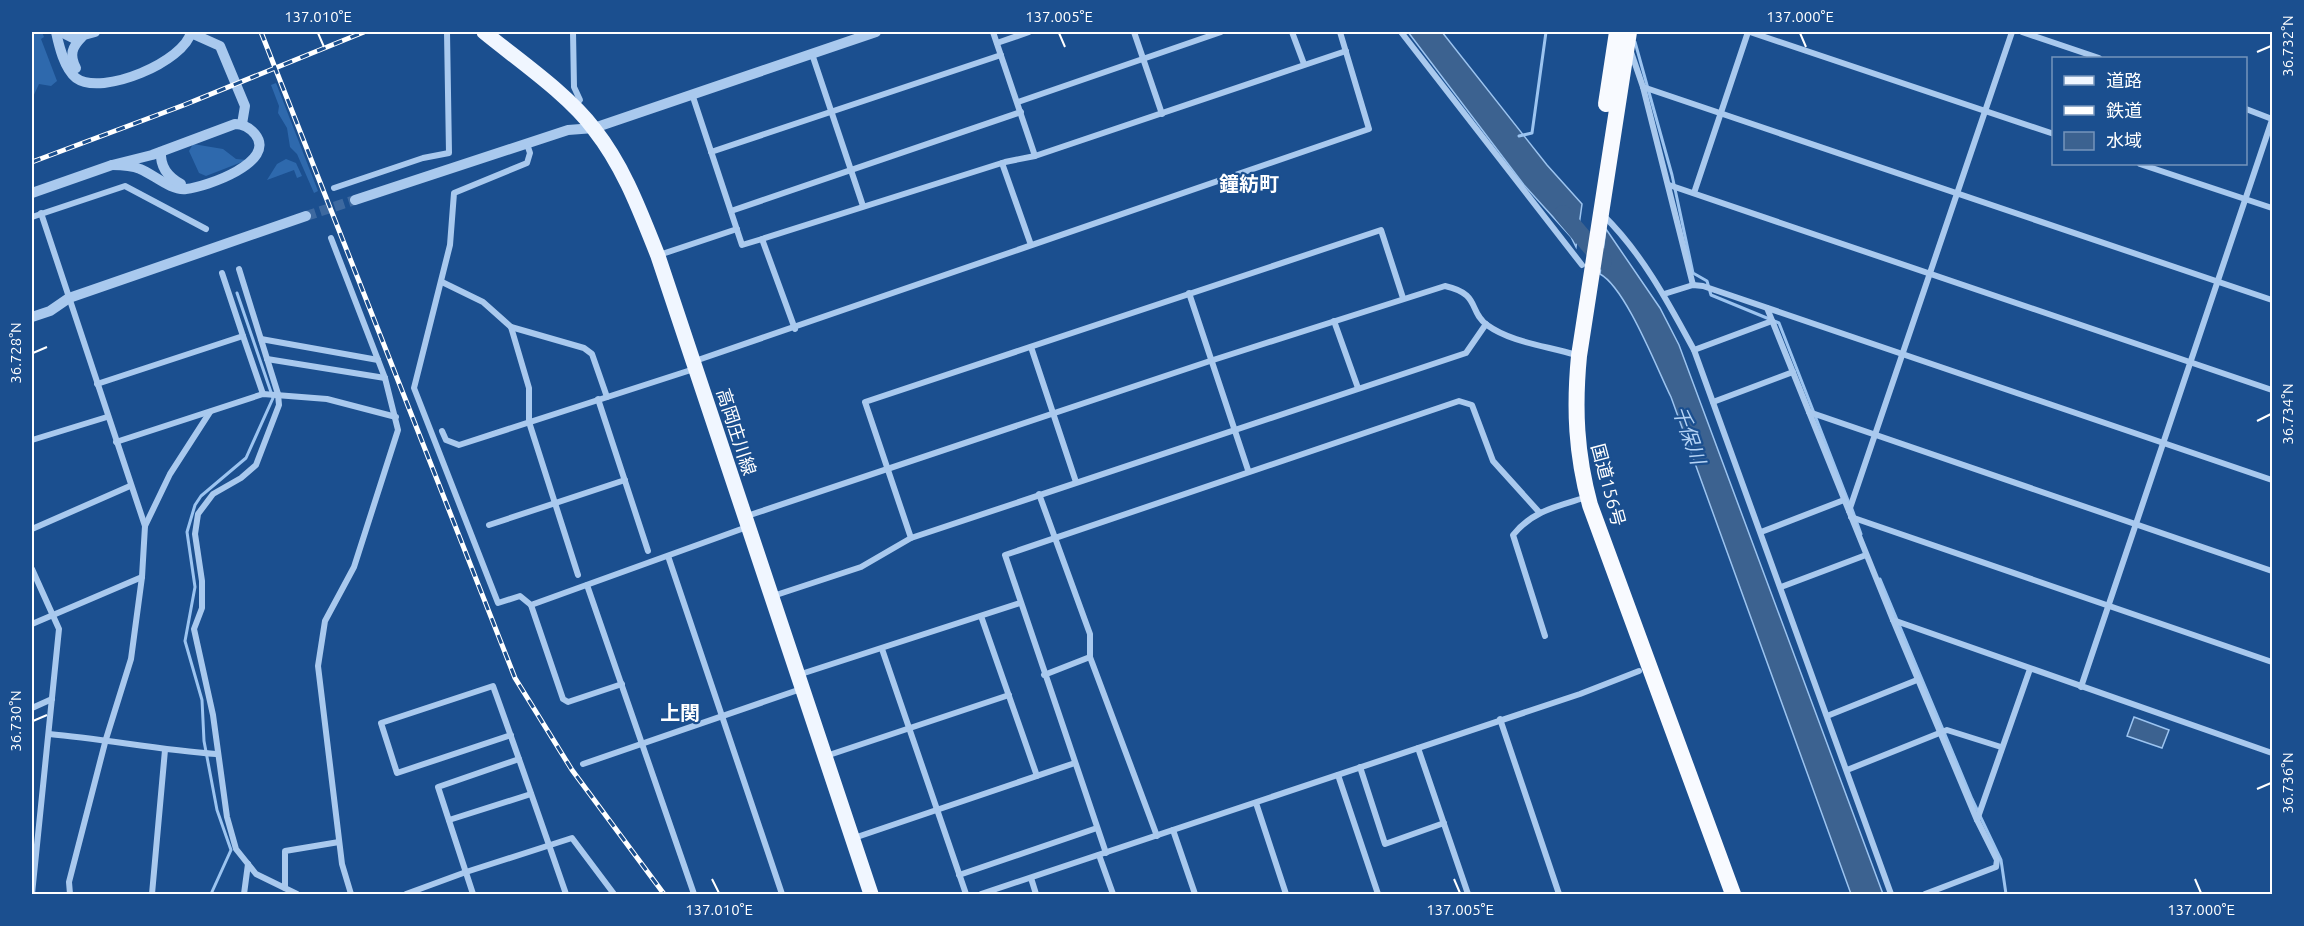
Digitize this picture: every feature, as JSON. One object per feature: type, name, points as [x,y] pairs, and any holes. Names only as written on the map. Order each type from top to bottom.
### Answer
[{"type":"highway","name":"国道156号","points":[[1625,35],[1565,400],[1566,437],[1583,498],[1639,671],[1721,894]]},
{"type":"highway","name":"国道156号","points":[[1583,498],[1733,894]]},
{"type":"main road","name":"高岡庄川線","points":[[484,32],[574,107],[594,128],[623,172],[658,256],[871,894]]},
{"type":"street","points":[[56,32],[71,72],[86,82],[105,85],[160,63],[184,47],[191,32],[220,46],[245,106],[242,124]]},
{"type":"street","points":[[61,32],[73,38],[95,32]]},
{"type":"street","points":[[334,188],[423,158],[449,153],[447,32]]},
{"type":"street","points":[[573,32],[574,87],[580,100],[574,107]]},
{"type":"street","points":[[356,200],[568,130],[594,128],[876,32]]},
{"type":"street","points":[[993,32],[1035,156]]},
{"type":"street","points":[[997,43],[1029,32]]},
{"type":"street","points":[[1134,32],[1162,114]]},
{"type":"street","points":[[1018,102],[1221,32]]},
{"type":"street","points":[[1292,32],[1304,64]]},
{"type":"street","points":[[442,431],[446,440],[459,445],[607,396],[1031,245],[1369,129],[1340,32]]},
{"type":"street","points":[[1401,32],[1586,263]]},
{"type":"street","points":[[1694,192],[1749,32],[2052,133]]},
{"type":"street","points":[[1850,514],[1874,435],[2012,32]]},
{"type":"street","points":[[2022,32],[2096,57]]},
{"type":"street","points":[[1625,35],[1643,87],[1693,285]]},
{"type":"street","points":[[82,37],[72,48],[71,56],[78,72],[86,82]]},
{"type":"street","points":[[692,94],[742,245],[1002,163],[1035,156],[1346,51]]},
{"type":"street","points":[[812,54],[863,206]]},
{"type":"street","points":[[711,152],[1001,55]]},
{"type":"street","points":[[1643,87],[2272,300]]},
{"type":"street","points":[[2081,687],[2107,604],[2191,363],[2272,119],[2247,109]]},
{"type":"street","points":[[731,211],[1021,112]]},
{"type":"street","points":[[32,190],[112,165],[161,152],[226,126],[242,124],[258,138],[256,158],[243,168],[184,190],[138,168],[112,165]]},
{"type":"street","points":[[527,144],[530,158],[527,163],[454,193],[450,245],[414,388],[498,603],[520,596],[531,605],[563,699],[568,702],[622,684]]},
{"type":"street","points":[[161,152],[163,168],[171,178],[196,187]]},
{"type":"street","points":[[1002,163],[1031,245]]},
{"type":"street","points":[[2143,165],[2272,208]]},
{"type":"street","points":[[1669,185],[2272,390]]},
{"type":"street","points":[[32,217],[125,186],[206,229]]},
{"type":"street","points":[[41,213],[145,526]]},
{"type":"street","points":[[1596,213],[1618,229],[1664,294],[1694,350],[1891,894]]},
{"type":"street","points":[[32,317],[50,311],[69,298],[306,216]]},
{"type":"street","points":[[658,256],[737,229]]},
{"type":"street","points":[[911,538],[865,402],[1381,230],[1403,298]]},
{"type":"street","points":[[331,238],[385,378],[398,430],[354,567],[325,621],[318,666],[342,864],[351,894]]},
{"type":"street","points":[[762,239],[795,328]]},
{"type":"street","points":[[239,269],[278,394],[279,405],[256,465],[241,478],[213,494],[198,514],[195,534],[202,581],[202,608],[194,629],[213,715],[216,754],[226,817],[236,849],[256,874],[297,894]]},
{"type":"street","points":[[222,273],[264,394]]},
{"type":"street","points":[[442,282],[483,302],[511,327],[584,348],[592,354],[607,396]]},
{"type":"street","points":[[1664,294],[1693,285],[1703,286],[2272,480]]},
{"type":"street","points":[[531,605],[668,556],[746,522],[888,470],[1210,361],[1445,286],[1460,290],[1472,301],[1486,324],[1514,338],[1574,355]]},
{"type":"street","points":[[1189,293],[1248,470]]},
{"type":"street","points":[[1767,308],[1939,733],[1997,860],[1996,867],[1925,894]]},
{"type":"street","points":[[1334,321],[1358,388]]},
{"type":"street","points":[[1694,350],[1773,321]]},
{"type":"street","points":[[771,596],[861,567],[911,538],[1466,353],[1486,324]]},
{"type":"street","points":[[511,327],[529,387],[529,422],[578,575]]},
{"type":"street","points":[[97,384],[243,336]]},
{"type":"street","points":[[261,339],[378,360]]},
{"type":"street","points":[[1031,347],[1076,482]]},
{"type":"street","points":[[267,359],[385,378]]},
{"type":"street","points":[[1713,402],[1793,372]]},
{"type":"street","points":[[116,442],[264,394],[327,399],[396,417]]},
{"type":"street","points":[[598,399],[648,551]]},
{"type":"street","points":[[1113,894],[1097,828],[1005,555],[1248,470],[1459,401],[1472,405],[1493,461],[1539,512]]},
{"type":"street","points":[[70,894],[69,882],[106,739],[131,659],[145,526],[170,474],[210,412]]},
{"type":"street","points":[[1809,412],[2272,571]]},
{"type":"street","points":[[32,441],[107,417]]},
{"type":"street","points":[[489,525],[625,480]]},
{"type":"street","points":[[32,529],[130,486]]},
{"type":"street","points":[[1039,494],[1090,634],[1090,657],[1157,836]]},
{"type":"street","points":[[1545,636],[1513,535],[1523,522],[1539,512],[1583,498]]},
{"type":"street","points":[[1761,532],[1844,500]]},
{"type":"street","points":[[1850,514],[2272,662]]},
{"type":"street","points":[[1781,587],[1866,555]]},
{"type":"street","points":[[668,556],[782,894]]},
{"type":"street","points":[[32,569],[59,629],[32,894]]},
{"type":"street","points":[[32,624],[141,577]]},
{"type":"street","points":[[587,585],[694,894]]},
{"type":"street","points":[[583,764],[720,715],[882,649],[1020,603]]},
{"type":"street","points":[[981,616],[1037,776]]},
{"type":"street","points":[[1893,620],[2272,753]]},
{"type":"street","points":[[882,649],[935,811],[966,894]]},
{"type":"street","points":[[1044,675],[1090,657]]},
{"type":"street","points":[[1977,820],[2030,669]]},
{"type":"street","points":[[981,894],[1580,694],[1639,671]]},
{"type":"street","points":[[1827,716],[1917,680]]},
{"type":"street","points":[[511,735],[397,773],[381,723],[493,686],[511,735],[566,894]]},
{"type":"street","points":[[826,756],[1009,695]]},
{"type":"street","points":[[32,708],[52,699]]},
{"type":"street","points":[[1500,719],[1559,894]]},
{"type":"street","points":[[1847,770],[1947,730],[2001,747]]},
{"type":"street","points":[[49,734],[106,739],[165,750],[216,754]]},
{"type":"street","points":[[1418,748],[1468,894]]},
{"type":"street","points":[[152,894],[165,750]]},
{"type":"street","points":[[473,894],[438,787],[519,759]]},
{"type":"street","points":[[853,838],[1075,763]]},
{"type":"street","points":[[1360,767],[1386,844],[1444,824]]},
{"type":"street","points":[[1338,775],[1378,894]]},
{"type":"street","points":[[449,820],[531,794]]},
{"type":"street","points":[[1256,803],[1286,894]]},
{"type":"street","points":[[959,875],[1097,828]]},
{"type":"street","points":[[1173,830],[1195,894]]},
{"type":"street","points":[[406,894],[572,838],[614,894]]},
{"type":"street","points":[[285,888],[285,851],[339,842]]},
{"type":"street","points":[[244,894],[248,864]]},
{"type":"street","points":[[1030,878],[1036,894]]},
{"type":"shaded area","points":[[32,32],[42,32],[44,37],[41,39],[57,81],[51,86],[39,84],[32,99]]},
{"type":"shaded area","points":[[276,83],[318,191],[314,193],[297,154],[290,147],[287,128],[278,113],[279,106],[271,85]]},
{"type":"shaded area","points":[[193,144],[223,149],[236,159],[247,160],[206,176],[199,173],[189,151]]},
{"type":"shaded area","points":[[286,159],[296,163],[302,176],[297,178],[294,170],[267,180],[277,164]]},
{"type":"water","points":[[1408,32],[1442,32],[1547,165],[1582,204],[1576,247],[1571,237],[1524,185]]},
{"type":"water","points":[[1606,229],[1660,308],[1679,345],[1883,894],[1851,894],[1671,397],[1630,312],[1610,282],[1600,274]]},
{"type":"water","points":[[2134,717],[2169,730],[2162,748],[2127,736]]},
{"type":"waterway","points":[[1519,136],[1532,133],[1546,32]]},
{"type":"waterway","points":[[1635,42],[1672,175],[1693,273],[1707,281],[1711,295],[1779,323],[1849,503]]},
{"type":"waterway","name":"千保川","points":[[1563,214],[1603,261]]},
{"type":"waterway","points":[[211,894],[231,850],[217,810],[204,741],[202,700],[185,641],[195,587],[187,532],[195,505],[201,496],[246,458],[273,398],[237,293]]},
{"type":"waterway","points":[[1852,509],[1861,534]]},
{"type":"waterway","points":[[1880,579],[1972,799],[2001,860],[2006,894]]},
{"type":"tunnel","points":[[306,216],[355,200]]},
{"type":"railway","points":[[261,32],[515,678],[572,770],[664,894]]},
{"type":"railway","points":[[32,162],[184,105],[364,32]]},
{"type":"district","name":"鐘紡町","points":[[1249,184]]},
{"type":"district","name":"上関","points":[[680,713]]}]
